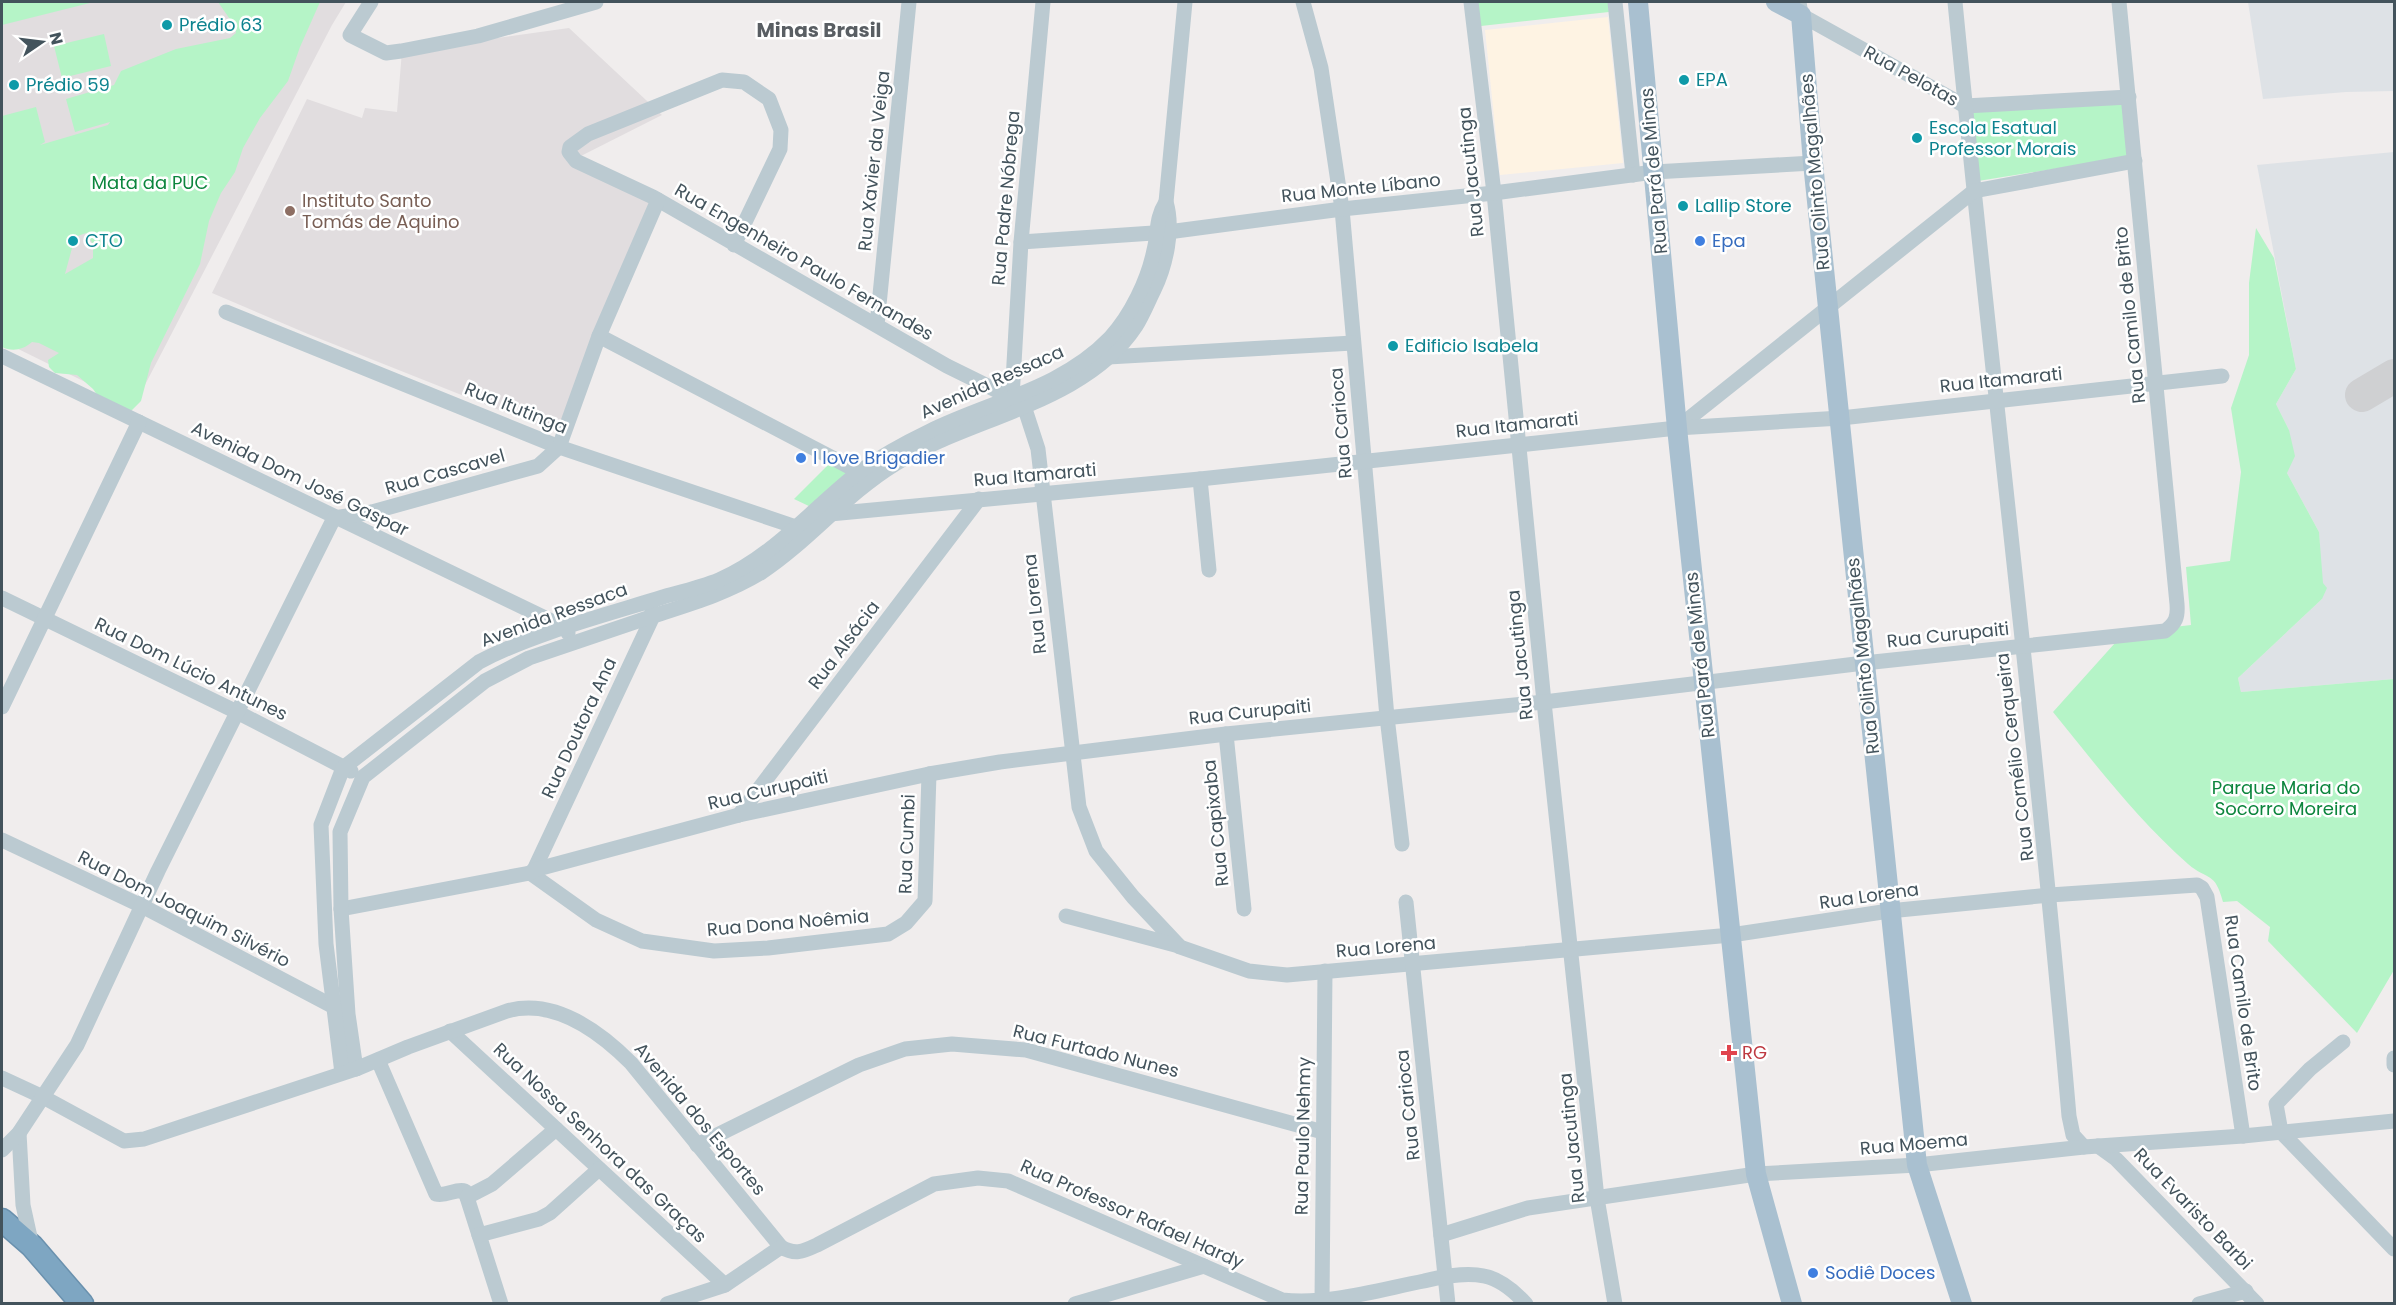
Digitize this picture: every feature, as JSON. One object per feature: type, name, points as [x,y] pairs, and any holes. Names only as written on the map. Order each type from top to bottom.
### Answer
[{"type":"highway","points":[[2,1220],[32,1246],[82,1304]]},
{"type":"main road","name":"Rua Pará de Minas","points":[[1638,2],[1677,428],[1756,1174],[1792,1304]]},
{"type":"main road","name":"Rua Pelotas","points":[[1776,2],[1800,8]]},
{"type":"main road","name":"Rua Olinto Magalhães","points":[[1800,8],[1813,163],[1917,1165],[1962,1304]]},
{"type":"street","points":[[371,2],[350,35],[386,53],[478,36],[596,2]]},
{"type":"street","name":"Rua Xavier da Veiga","points":[[877,325],[909,2]]},
{"type":"street","name":"Rua Padre Nóbrega","points":[[1018,402],[1021,242],[1043,2]]},
{"type":"street","name":"Avenida Ressaca","points":[[349,1071],[352,1042],[341,909],[340,832],[363,777],[485,681],[529,658],[572,644],[718,580],[758,557],[796,527],[825,510],[866,476],[1018,402],[1069,372],[1110,337],[1121,323],[1144,282],[1155,248],[1171,217],[1166,202],[1185,2]]},
{"type":"street","name":"Rua Carioca","points":[[1303,2],[1321,68],[1342,209],[1387,717],[1402,844]]},
{"type":"street","name":"Rua Jacutinga","points":[[1471,2],[1494,194],[1544,702],[1597,1198],[1615,1304]]},
{"type":"street","name":"Rua Pará de Minas","points":[[1615,2],[1633,175]]},
{"type":"street","name":"Rua Cornélio Cerqueira","points":[[1955,2],[1995,400],[2050,895],[2069,1116],[2073,1135],[2091,1146]]},
{"type":"street","name":"Rua Camilo de Brito","points":[[2119,2],[2177,604],[2178,616],[2174,624]]},
{"type":"street","name":"Rua Pelotas","points":[[1800,8],[1965,106],[2129,97]]},
{"type":"street","name":"Rua Engenheiro Paulo Fernandes","points":[[734,245],[780,149],[781,130],[769,99],[744,82],[722,80],[588,134],[570,147],[569,152],[576,161],[658,200],[734,245],[947,366],[1018,402]]},
{"type":"street","points":[[1677,428],[1974,191],[2135,161]]},
{"type":"street","name":"Rua Monte Líbano","points":[[1021,242],[1162,233],[1342,209],[1494,194],[1654,172],[1813,163]]},
{"type":"street","points":[[559,447],[599,336],[658,200]]},
{"type":"street","name":"Avenida Ressaca","points":[[1018,402],[1081,379],[1108,357],[1136,326],[1160,277],[1162,233]]},
{"type":"street","name":"Rua Itutinga","points":[[226,312],[559,447],[796,527]]},
{"type":"street","points":[[599,336],[866,476]]},
{"type":"street","points":[[1108,357],[1353,344]]},
{"type":"street","name":"Avenida Dom José Gaspar","points":[[2,356],[566,628]]},
{"type":"street","name":"Rua Itamarati","points":[[825,510],[1042,495],[1364,462],[1519,443],[1677,428],[1841,418],[2222,376]]},
{"type":"street","name":"Rua Lorena","points":[[1018,402],[1038,449],[1078,807],[1096,851],[1133,897],[1180,947],[1250,971],[1287,975],[1731,935],[1889,911],[2191,884]]},
{"type":"street","points":[[2,707],[139,422]]},
{"type":"street","name":"Rua Cascavel","points":[[334,518],[372,512],[538,466],[559,447]]},
{"type":"street","points":[[1200,479],[1209,570]]},
{"type":"street","name":"Rua Alsácia","points":[[739,815],[979,499]]},
{"type":"street","name":"Avenida Ressaca","points":[[349,1071],[333,1008],[324,909],[321,825],[344,768],[479,662],[493,654],[566,628],[724,592],[788,554],[825,510]]},
{"type":"street","points":[[2,1150],[19,1133],[77,1046],[142,906],[334,518]]},
{"type":"street","name":"Rua Dom Lúcio Antunes","points":[[2,598],[237,712],[363,777]]},
{"type":"street","name":"Rua Doutora Ana","points":[[532,871],[651,609]]},
{"type":"street","name":"Rua Curupaiti","points":[[341,909],[532,871],[739,815],[929,774],[1000,762],[1226,734],[1544,702],[1864,663],[2165,631],[2174,624]]},
{"type":"street","points":[[566,628],[572,644]]},
{"type":"street","name":"Rua Capixaba","points":[[1226,734],[1244,909]]},
{"type":"street","name":"Rua Cumbi","points":[[888,934],[906,923],[925,902],[929,774]]},
{"type":"street","name":"Rua Dom Joaquim Silvério","points":[[2,840],[142,906],[348,1014]]},
{"type":"street","name":"Rua Dona Noêmia","points":[[532,871],[596,920],[642,941],[714,951],[768,948],[888,934]]},
{"type":"street","name":"Rua Camilo de Brito","points":[[2191,884],[2202,888],[2207,897],[2243,1136]]},
{"type":"street","name":"Rua Carioca","points":[[1406,902],[1448,1304]]},
{"type":"street","points":[[1066,916],[1180,947]]},
{"type":"street","name":"Rua Paulo Nehmy","points":[[1322,1301],[1325,971]]},
{"type":"street","name":"Avenida dos Esportes","points":[[43,1097],[124,1141],[157,1135],[349,1071],[510,1010],[524,1008],[545,1010],[568,1018],[603,1038],[631,1063],[781,1247]]},
{"type":"street","name":"Rua Nossa Senhora das Graças","points":[[450,1031],[724,1284]]},
{"type":"street","points":[[352,1042],[378,1060],[438,1195],[464,1190],[501,1304]]},
{"type":"street","points":[[2343,1042],[2310,1069],[2276,1104],[2281,1132],[2394,1249]]},
{"type":"street","name":"Rua Furtado Nunes","points":[[697,1145],[859,1065],[905,1049],[952,1044],[1026,1050],[1323,1132]]},
{"type":"street","points":[[2394,1059],[2394,1065]]},
{"type":"street","points":[[2,1078],[43,1097]]},
{"type":"street","name":"Rua Moema","points":[[1441,1235],[1528,1208],[1756,1174],[1917,1165],[2091,1146],[2243,1136],[2394,1121]]},
{"type":"street","points":[[467,1197],[492,1184],[556,1129]]},
{"type":"street","points":[[19,1133],[23,1205],[32,1246]]},
{"type":"street","name":"Rua Evaristo Barbi","points":[[2091,1146],[2116,1159],[2257,1304]]},
{"type":"street","points":[[479,1235],[539,1219],[550,1213],[598,1169]]},
{"type":"street","name":"Rua Professor Rafael Hardy","points":[[781,1247],[792,1253],[802,1252],[934,1184],[963,1178],[994,1178],[1008,1181],[1282,1300],[1322,1301],[1444,1276],[1483,1276],[1514,1292],[1526,1304]]},
{"type":"street","points":[[668,1304],[724,1284],[781,1247]]},
{"type":"street","points":[[1075,1304],[1204,1266]]},
{"type":"street","points":[[2199,1304],[2246,1291]]},
{"type":"shaded area","name":"Mata da PUC","points":[[2,2],[346,2],[134,406],[2,341]]},
{"type":"shaded area","points":[[2248,2],[2394,2],[2394,91],[2346,92],[2263,99]]},
{"type":"shaded area","points":[[1608,17],[1623,163],[1500,175],[1485,30]]},
{"type":"shaded area","points":[[569,28],[662,115],[571,161],[653,198],[560,434],[308,334],[212,293],[307,99],[362,118],[365,108],[397,112],[402,51]]},
{"type":"shaded area","points":[[2394,152],[2394,679],[2241,692],[2238,678],[2322,599],[2319,532],[2287,473],[2289,430],[2276,404],[2296,369],[2257,165]]},
{"type":"green space","points":[[2,2],[94,2],[2,25]]},
{"type":"green space","name":"Mata da PUC","points":[[218,2],[320,2],[288,81],[260,118],[243,148],[235,172],[221,193],[209,221],[200,264],[151,363],[141,401],[130,412],[102,402],[93,389],[77,375],[55,373],[49,367],[48,360],[59,353],[32,342],[17,349],[2,347],[2,116],[36,107],[45,142],[40,145],[108,125],[110,122],[75,132],[66,99],[114,85],[121,71],[176,49],[230,38],[236,33],[234,25]],"holes":[[[86,233],[93,244],[93,258],[65,274],[75,237]]]},
{"type":"green space","points":[[1476,2],[1608,2],[1609,12],[1481,26]]},
{"type":"green space","points":[[104,34],[111,66],[62,78],[54,46]]},
{"type":"green space","points":[[2123,103],[2129,157],[1978,181],[1970,110]]},
{"type":"green space","name":"Parque Maria do Socorro Moreira","points":[[2256,228],[2274,258],[2296,369],[2276,404],[2289,430],[2295,456],[2287,473],[2319,532],[2323,583],[2327,588],[2322,599],[2238,678],[2241,692],[2394,679],[2394,970],[2357,1033],[2268,941],[2270,927],[2237,901],[2223,902],[2214,881],[2188,864],[2151,829],[2053,712],[2124,633],[2191,625],[2186,567],[2230,561],[2241,472],[2231,408],[2249,355],[2249,283]]},
{"type":"green space","points":[[833,460],[857,469],[813,508],[794,499]]},
{"type":"taxiway","points":[[2362,395],[2394,376]]},
{"type":"place","name":"Prédio 63","points":[[167,25]]},
{"type":"place","name":"EPA","points":[[1684,80]]},
{"type":"place","name":"Prédio 59","points":[[14,85]]},
{"type":"place","name":"Escola Esatual Professor Morais","points":[[1917,138]]},
{"type":"place","name":"Lallip Store","points":[[1683,206]]},
{"type":"place","name":"Instituto Santo Tomás de Aquino","points":[[290,211]]},
{"type":"place","name":"CTO","points":[[73,241]]},
{"type":"place","name":"Epa","points":[[1700,241]]},
{"type":"place","name":"Edificio Isabela","points":[[1393,346]]},
{"type":"place","name":"I love Brigadier","points":[[801,458]]},
{"type":"place","name":"RG","points":[[1729,1053]]},
{"type":"place","name":"Sodiê Doces","points":[[1813,1273]]},
{"type":"district","name":"Minas Brasil","points":[[819,30]]}]
